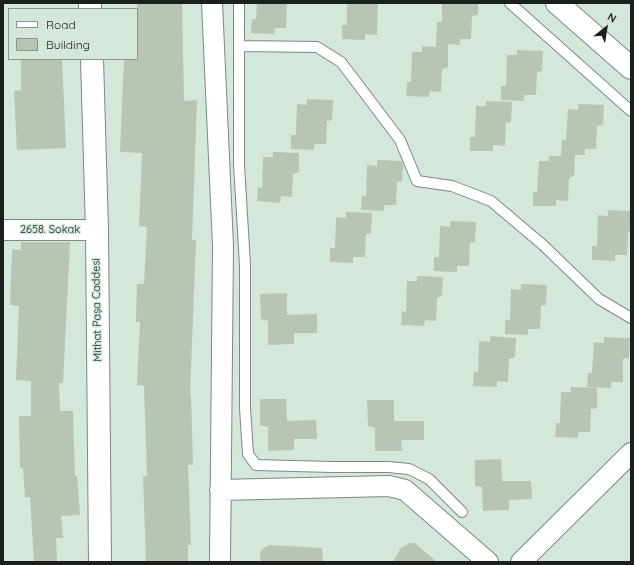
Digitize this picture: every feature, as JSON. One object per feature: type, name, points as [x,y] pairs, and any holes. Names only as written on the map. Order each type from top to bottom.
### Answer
[{"type":"street","points":[[212,3],[224,246],[220,562]]},
{"type":"street","points":[[557,3],[631,68]]},
{"type":"street","name":"Mithat Paşa Caddesi","points":[[92,60],[96,230],[100,562]]},
{"type":"street","name":"2658. Sokak","points":[[3,230],[96,230]]},
{"type":"street","points":[[521,562],[631,453]]},
{"type":"street","points":[[220,490],[389,486],[405,490],[488,562]]},
{"type":"lane","points":[[238,3],[239,165],[245,265],[245,408],[248,454],[256,465],[388,467],[409,469],[429,479],[462,512]]},
{"type":"lane","points":[[510,3],[631,111]]},
{"type":"lane","points":[[239,46],[316,47],[341,62],[400,140],[417,181],[452,186],[491,201],[543,244],[599,299],[631,318]]},
{"type":"building","points":[[137,3],[182,3],[184,101],[197,100],[192,240],[196,240],[190,395],[193,465],[188,465],[191,545],[188,545],[188,562],[146,562],[143,476],[147,476],[144,386],[137,385],[140,322],[136,322],[137,284],[144,284],[147,227],[139,226],[142,153],[120,152],[124,60],[138,60]]},
{"type":"building","points":[[257,3],[287,3],[286,28],[275,28],[274,34],[251,33],[252,19],[256,19]]},
{"type":"building","points":[[347,3],[378,3],[377,35],[365,34],[365,40],[342,39],[342,25],[347,25]]},
{"type":"building","points":[[442,3],[478,3],[478,15],[472,16],[471,39],[460,39],[460,45],[448,44],[448,67],[442,69],[441,92],[430,91],[429,97],[406,96],[407,82],[411,82],[412,52],[422,52],[422,46],[436,47],[437,22],[442,22]]},
{"type":"building","points":[[517,50],[543,51],[542,71],[537,72],[536,95],[524,95],[524,101],[501,100],[501,86],[506,86],[507,55],[517,55]]},
{"type":"building","points":[[21,60],[62,60],[66,148],[17,150],[14,91],[21,90]]},
{"type":"building","points":[[307,99],[333,100],[332,120],[327,121],[326,144],[314,144],[314,150],[291,149],[291,135],[296,135],[297,104],[307,105]]},
{"type":"building","points":[[486,101],[512,102],[511,122],[506,123],[505,146],[493,145],[493,151],[470,151],[470,137],[475,137],[476,106],[486,106]]},
{"type":"building","points":[[578,104],[604,105],[603,125],[597,126],[596,149],[585,149],[585,155],[575,155],[574,176],[569,178],[568,201],[556,200],[556,206],[533,206],[533,192],[537,192],[539,161],[549,161],[549,156],[561,156],[562,140],[566,140],[568,109],[578,110]]},
{"type":"building","points":[[273,152],[299,153],[299,172],[293,174],[292,197],[281,196],[280,203],[257,201],[258,187],[262,188],[263,157],[273,157]]},
{"type":"building","points":[[377,160],[402,161],[402,181],[397,182],[396,205],[384,205],[384,211],[361,210],[362,196],[366,196],[367,165],[377,166]]},
{"type":"building","points":[[608,210],[631,211],[631,231],[628,232],[627,255],[615,255],[615,261],[592,260],[592,246],[597,246],[598,215],[608,216]]},
{"type":"building","points":[[346,212],[372,213],[371,233],[366,234],[365,257],[353,257],[353,263],[330,262],[330,248],[335,248],[336,217],[346,218]]},
{"type":"building","points":[[450,221],[476,222],[475,242],[470,243],[469,266],[457,266],[457,272],[434,271],[434,257],[439,257],[440,226],[450,227]]},
{"type":"building","points":[[21,242],[70,242],[63,383],[59,383],[60,411],[73,411],[75,476],[77,475],[80,515],[61,516],[63,538],[56,538],[57,562],[34,562],[30,497],[25,497],[23,468],[20,468],[19,416],[31,416],[31,381],[16,380],[19,306],[10,305],[12,249],[21,250]]},
{"type":"building","points":[[417,276],[443,277],[442,296],[437,298],[436,321],[425,320],[424,326],[401,325],[402,311],[406,312],[407,281],[417,281]]},
{"type":"building","points":[[521,284],[547,285],[546,305],[541,306],[540,329],[528,329],[528,335],[505,334],[505,320],[510,320],[511,289],[521,290]]},
{"type":"building","points":[[287,293],[287,315],[317,314],[317,333],[294,333],[294,344],[268,345],[268,321],[261,319],[260,294]]},
{"type":"building","points":[[490,336],[516,338],[515,357],[509,359],[508,382],[497,381],[497,387],[473,386],[474,372],[478,372],[479,341],[490,342]]},
{"type":"building","points":[[604,337],[630,338],[629,358],[623,359],[623,382],[611,382],[611,388],[587,387],[588,373],[592,373],[594,342],[604,343]]},
{"type":"building","points":[[571,387],[597,388],[597,408],[591,409],[590,432],[578,432],[578,438],[555,437],[556,423],[560,423],[561,392],[571,392]]},
{"type":"building","points":[[260,399],[286,399],[287,421],[316,420],[317,439],[294,439],[294,450],[268,451],[268,427],[260,425]]},
{"type":"building","points":[[367,400],[394,400],[394,421],[424,421],[424,440],[401,440],[402,451],[375,451],[375,428],[368,426]]},
{"type":"building","points":[[501,459],[502,481],[531,481],[532,499],[509,500],[509,510],[483,511],[482,487],[475,486],[475,460]]},
{"type":"building","points":[[410,543],[415,543],[437,562],[393,562],[401,548]]},
{"type":"building","points":[[269,545],[322,548],[323,562],[261,562],[260,554],[262,549]]}]
